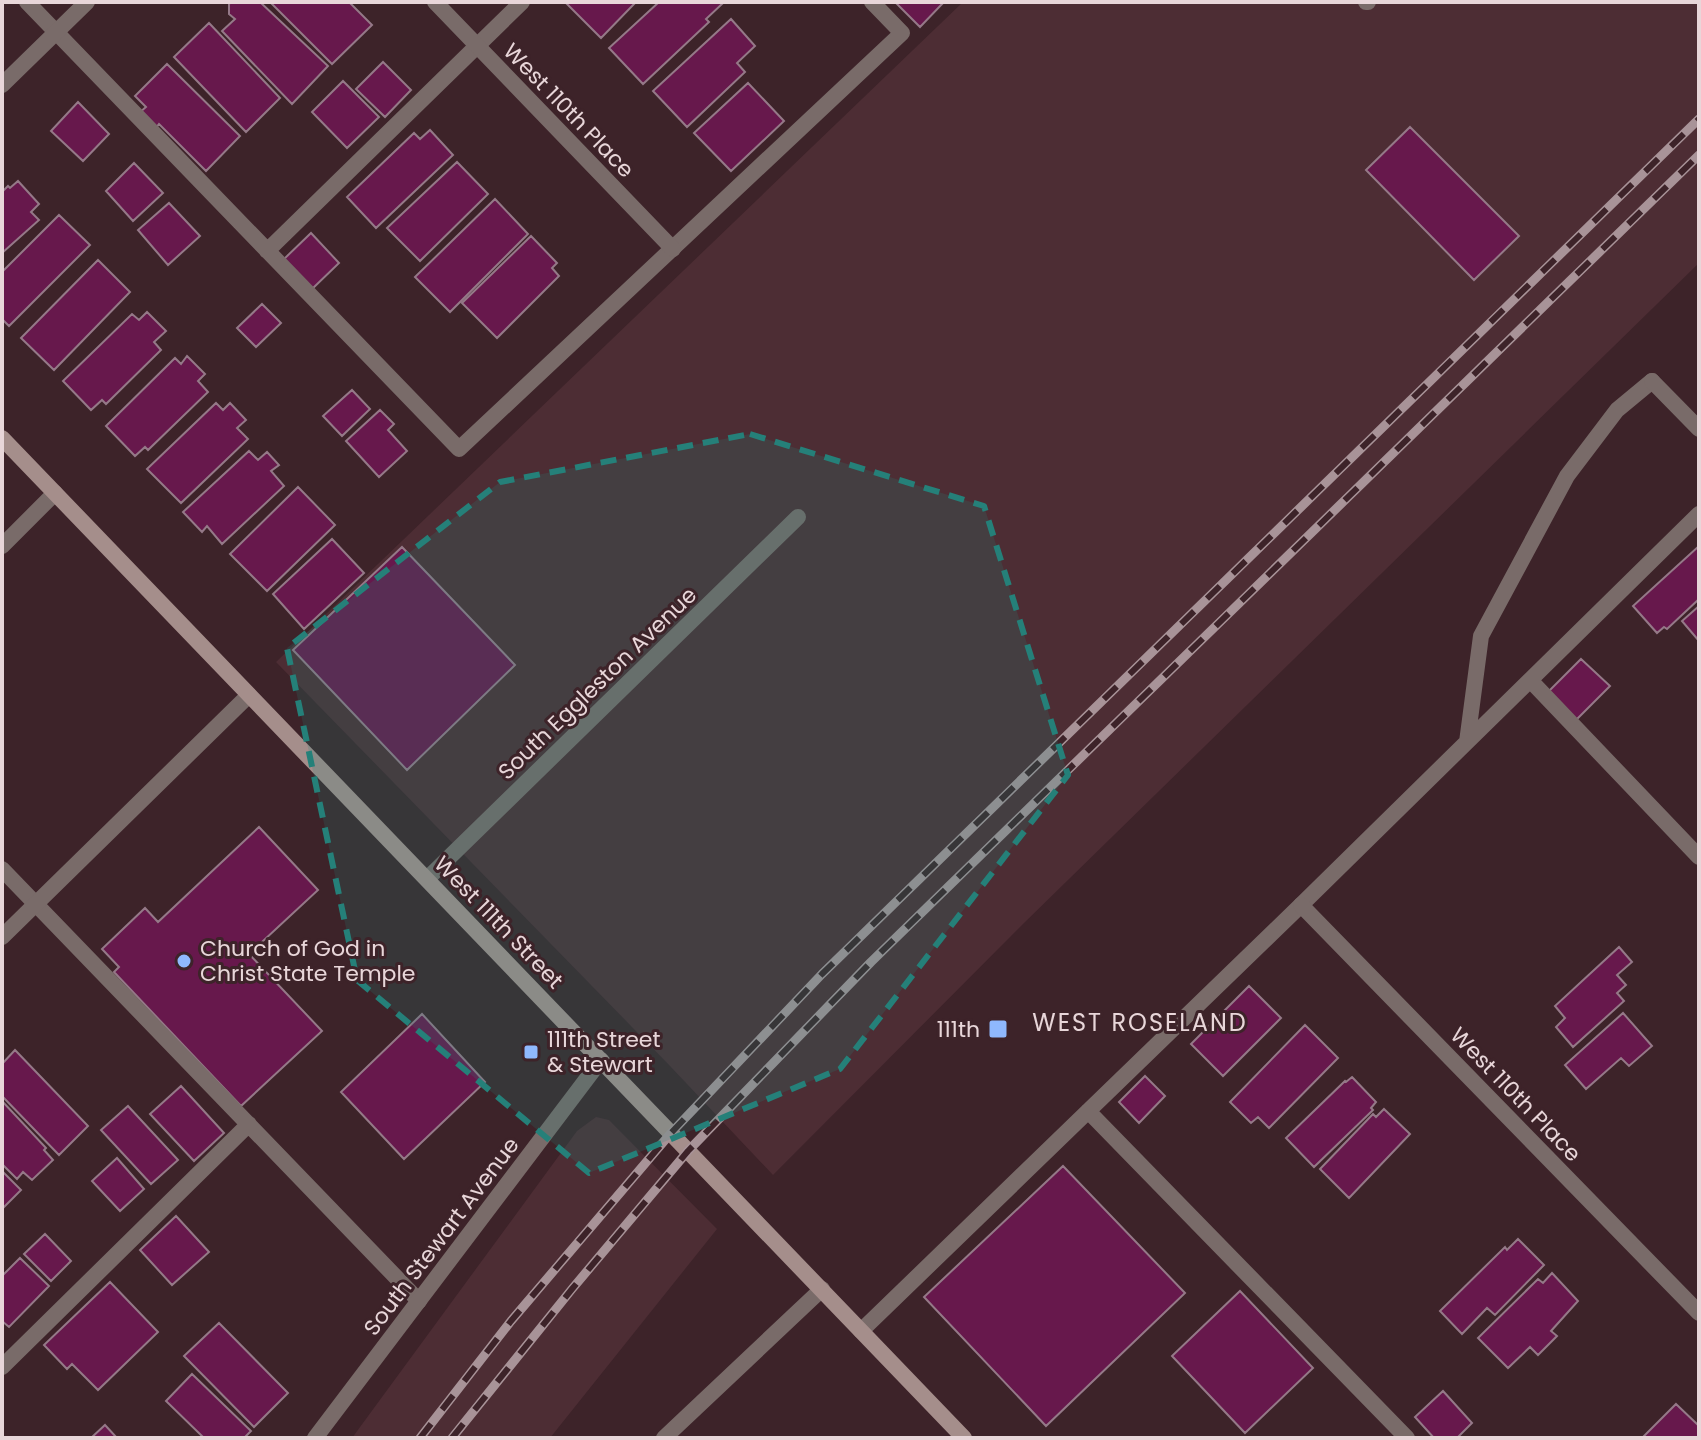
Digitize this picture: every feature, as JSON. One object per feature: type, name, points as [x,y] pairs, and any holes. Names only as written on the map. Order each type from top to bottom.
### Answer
[{"type":"main road","name":"West 111th Street","points":[[2,438],[964,1438]]},
{"type":"street","points":[[27,2],[459,449],[902,33],[872,2]]},
{"type":"street","points":[[2,85],[87,2]]},
{"type":"street","name":"West 110th Place","points":[[435,2],[673,249]]},
{"type":"street","points":[[267,251],[522,2]]},
{"type":"street","points":[[1467,742],[1481,636],[1567,476],[1617,410],[1652,381],[1699,429]]},
{"type":"street","points":[[2,546],[55,493]]},
{"type":"street","points":[[861,1331],[1699,514]]},
{"type":"street","name":"South Eggleston Avenue","points":[[427,879],[798,517]]},
{"type":"street","points":[[1530,680],[1699,857]]},
{"type":"street","points":[[2,937],[249,695]]},
{"type":"street","points":[[2,869],[419,1301]]},
{"type":"street","name":"West 110th Place","points":[[1301,905],[1699,1313]]},
{"type":"street","name":"South Stewart Avenue","points":[[315,1438],[601,1060]]},
{"type":"street","points":[[1088,1111],[1407,1438]]},
{"type":"street","points":[[2,1367],[249,1124]]},
{"type":"street","points":[[664,1438],[822,1289]]},
{"type":"highlighted area","points":[[750,434],[984,506],[1068,775],[840,1069],[589,1173],[357,980],[287,648],[500,482]]},
{"type":"shaded area","points":[[963,2],[1699,2],[1699,263],[1023,924],[773,1175],[276,662]]},
{"type":"shaded area","points":[[596,1117],[609,1120],[717,1229],[550,1438],[352,1438],[577,1131]]},
{"type":"building","points":[[231,2],[260,2],[328,66],[292,104],[222,31],[235,19],[229,14]]},
{"type":"building","points":[[270,2],[349,2],[372,25],[332,64]]},
{"type":"building","points":[[568,2],[636,2],[601,38]]},
{"type":"building","points":[[659,2],[722,4],[706,19],[709,22],[643,84],[609,48]]},
{"type":"building","points":[[895,2],[944,2],[920,27]]},
{"type":"building","points":[[731,19],[755,46],[737,63],[745,72],[687,127],[653,91]]},
{"type":"building","points":[[209,23],[280,98],[246,132],[174,57]]},
{"type":"building","points":[[383,62],[411,90],[385,117],[356,89]]},
{"type":"building","points":[[167,64],[240,136],[206,171],[159,124],[155,129],[139,113],[146,107],[135,96]]},
{"type":"building","points":[[343,81],[379,117],[347,148],[312,112]]},
{"type":"building","points":[[748,83],[784,121],[731,171],[694,133]]},
{"type":"building","points":[[78,102],[109,134],[83,161],[51,131]]},
{"type":"building","points":[[1410,127],[1519,236],[1474,280],[1366,170]]},
{"type":"building","points":[[430,130],[453,155],[376,228],[347,197],[414,133],[420,139]]},
{"type":"building","points":[[457,162],[488,194],[420,261],[387,228]]},
{"type":"building","points":[[134,163],[163,193],[133,221],[106,191]]},
{"type":"building","points":[[18,181],[39,204],[31,212],[39,220],[2,253],[2,192]]},
{"type":"building","points":[[495,199],[528,234],[450,312],[415,277]]},
{"type":"building","points":[[169,203],[200,236],[168,265],[138,230]]},
{"type":"building","points":[[59,215],[90,245],[9,326],[2,319],[2,272]]},
{"type":"building","points":[[311,233],[339,263],[311,290],[283,260]]},
{"type":"building","points":[[531,236],[557,263],[552,268],[559,276],[497,338],[462,303]]},
{"type":"building","points":[[98,260],[130,292],[54,370],[21,338]]},
{"type":"building","points":[[262,304],[281,323],[256,347],[237,328]]},
{"type":"building","points":[[147,312],[166,331],[154,342],[161,350],[106,404],[102,400],[91,410],[63,381],[132,314],[139,320]]},
{"type":"building","points":[[187,356],[205,374],[198,381],[208,392],[148,450],[145,447],[135,456],[106,426],[175,358],[181,364]]},
{"type":"building","points":[[352,390],[370,409],[342,436],[323,416]]},
{"type":"building","points":[[216,403],[223,410],[230,403],[246,420],[237,428],[248,439],[181,503],[147,469]]},
{"type":"building","points":[[380,410],[394,424],[388,430],[407,451],[379,477],[346,441]]},
{"type":"building","points":[[249,451],[258,460],[267,452],[279,465],[271,471],[284,486],[222,544],[207,526],[202,532],[183,512]]},
{"type":"building","points":[[298,487],[335,525],[267,591],[230,554]]},
{"type":"building","points":[[332,539],[364,573],[304,629],[273,594]]},
{"type":"building","points":[[1699,546],[1699,599],[1667,629],[1664,627],[1657,633],[1633,606]]},
{"type":"building","points":[[402,547],[515,665],[407,770],[293,650]]},
{"type":"building","points":[[1699,606],[1699,641],[1682,621]]},
{"type":"building","points":[[1581,659],[1610,686],[1574,722],[1546,694]]},
{"type":"building","name":"Church of God in Christ State Temple","points":[[259,827],[318,890],[249,954],[322,1031],[241,1106],[114,972],[119,967],[102,949],[145,908],[158,922]]},
{"type":"building","points":[[1619,947],[1632,962],[1617,975],[1626,985],[1617,993],[1624,1001],[1573,1047],[1556,1027],[1565,1018],[1555,1006]]},
{"type":"building","points":[[1249,986],[1281,1018],[1223,1076],[1191,1044]]},
{"type":"building","points":[[1623,1013],[1652,1046],[1629,1066],[1621,1058],[1586,1089],[1565,1065]]},
{"type":"building","points":[[422,1014],[485,1082],[404,1159],[341,1092]]},
{"type":"building","points":[[1305,1025],[1338,1058],[1269,1128],[1258,1117],[1251,1123],[1230,1102]]},
{"type":"building","points":[[15,1050],[88,1126],[59,1155],[2,1096],[2,1064]]},
{"type":"building","points":[[1145,1076],[1165,1096],[1139,1123],[1119,1102]]},
{"type":"building","points":[[1352,1077],[1376,1102],[1371,1108],[1373,1110],[1314,1167],[1286,1138]]},
{"type":"building","points":[[181,1086],[224,1133],[194,1161],[150,1114]]},
{"type":"building","points":[[2,1101],[46,1148],[44,1150],[53,1160],[32,1180],[23,1172],[17,1179],[2,1164]]},
{"type":"building","points":[[128,1106],[178,1160],[151,1184],[101,1130]]},
{"type":"building","points":[[1384,1109],[1410,1134],[1349,1198],[1320,1169],[1373,1114],[1376,1117]]},
{"type":"building","points":[[117,1158],[144,1189],[120,1211],[92,1181]]},
{"type":"building","points":[[1063,1166],[1185,1293],[1046,1426],[924,1297]]},
{"type":"building","points":[[2,1171],[21,1190],[2,1209]]},
{"type":"building","points":[[176,1216],[209,1252],[172,1285],[140,1250]]},
{"type":"building","points":[[45,1234],[71,1261],[51,1281],[24,1254]]},
{"type":"building","points":[[1518,1239],[1544,1265],[1495,1315],[1487,1308],[1462,1334],[1440,1311],[1505,1247],[1507,1250]]},
{"type":"building","points":[[20,1258],[49,1286],[9,1327],[2,1321],[2,1276]]},
{"type":"building","points":[[1552,1273],[1578,1301],[1551,1331],[1557,1336],[1538,1355],[1530,1347],[1508,1368],[1478,1338],[1538,1279],[1543,1283]]},
{"type":"building","points":[[110,1282],[158,1332],[98,1390],[72,1364],[67,1369],[44,1345]]},
{"type":"building","points":[[1240,1291],[1313,1368],[1245,1433],[1172,1356]]},
{"type":"building","points":[[219,1323],[288,1393],[254,1427],[184,1356]]},
{"type":"building","points":[[192,1374],[251,1431],[244,1438],[204,1438],[166,1401]]},
{"type":"building","points":[[1443,1391],[1472,1423],[1457,1438],[1434,1438],[1415,1417]]},
{"type":"building","points":[[1676,1404],[1699,1426],[1699,1438],[1642,1438]]},
{"type":"building","points":[[105,1425],[117,1438],[91,1438]]},
{"type":"railway","points":[[420,1438],[511,1321],[671,1133],[822,974],[1699,119]]},
{"type":"railway","points":[[452,1438],[688,1151],[871,962],[1699,155]]},
{"type":"place","name":"Church of God in Christ State Temple","points":[[184,961]]},
{"type":"place","name":"111th","points":[[998,1029]]},
{"type":"place","name":"111th Street & Stewart","points":[[531,1052]]},
{"type":"district","name":"WEST ROSELAND","points":[[1140,1023]]}]
